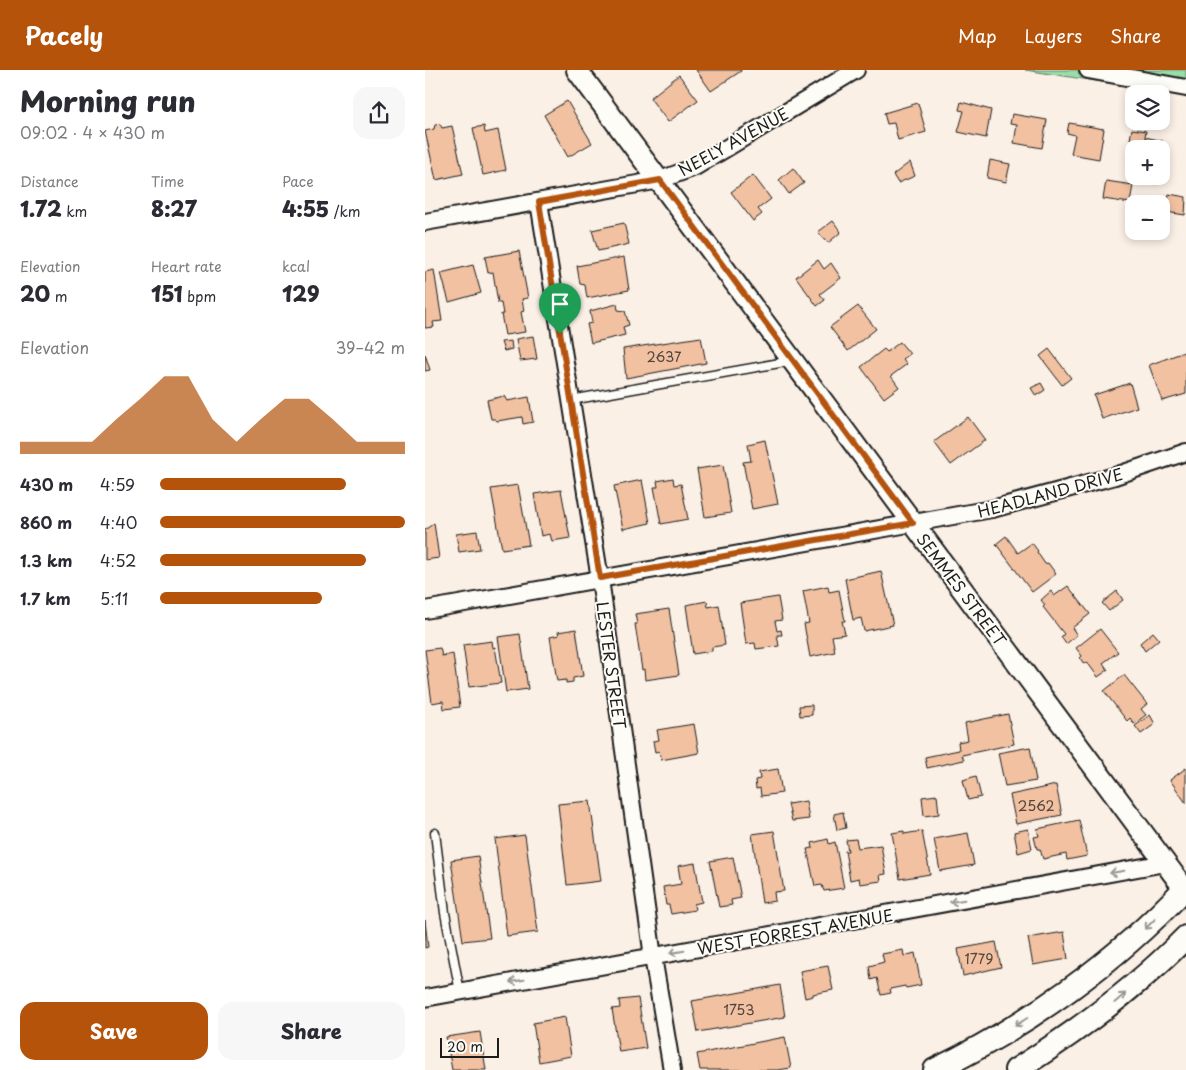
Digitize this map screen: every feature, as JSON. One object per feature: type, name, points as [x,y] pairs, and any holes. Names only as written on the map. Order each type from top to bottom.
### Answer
[{"type":"main road","points":[[935,1070],[969,1053],[1033,1014],[1075,985],[1145,929],[1185,889]]},
{"type":"main road","points":[[1016,1070],[1065,1039],[1114,1003],[1161,962],[1186,937]]},
{"type":"street","name":"SEMMES STREET","points":[[577,70],[1185,889]]},
{"type":"street","name":"NEELY AVENUE","points":[[425,222],[660,180],[695,167],[856,70]]},
{"type":"street","points":[[1088,70],[1186,88]]},
{"type":"street","name":"LESTER STREET","points":[[539,202],[600,578],[653,957],[672,1070]]},
{"type":"street","name":"HEADLAND DRIVE","points":[[425,610],[992,509],[1115,476],[1186,452]]},
{"type":"street","name":"WEST FORREST AVENUE","points":[[425,998],[1165,863]]},
{"type":"lane","points":[[571,400],[793,360]]},
{"type":"lane","points":[[435,833],[445,913],[460,992]]},
{"type":"green space","points":[[1025,70],[1186,70],[1186,95],[1170,93],[1170,85],[1125,86]]},
{"type":"building","points":[[696,70],[741,70],[741,71],[711,91]]},
{"type":"building","points":[[679,75],[698,100],[668,122],[650,98]]},
{"type":"building","points":[[567,101],[592,143],[568,157],[544,115]]},
{"type":"building","points":[[961,102],[991,110],[986,138],[958,132],[964,111],[959,110]]},
{"type":"building","points":[[918,103],[926,132],[898,140],[894,123],[887,124],[884,113]]},
{"type":"building","points":[[1012,114],[1047,120],[1042,148],[1014,143],[1017,125],[1010,124]]},
{"type":"building","points":[[1069,123],[1104,129],[1099,159],[1071,154],[1075,135],[1067,133]]},
{"type":"building","points":[[440,124],[442,128],[452,126],[463,174],[436,180],[425,131],[434,129],[435,125]]},
{"type":"building","points":[[484,126],[485,133],[498,130],[506,170],[483,175],[473,128]]},
{"type":"building","points":[[1132,130],[1139,130],[1146,131],[1145,137],[1158,140],[1136,140],[1130,139]]},
{"type":"building","points":[[990,160],[1010,164],[1006,182],[987,178]]},
{"type":"building","points":[[910,162],[915,176],[898,183],[893,175]]},
{"type":"building","points":[[793,168],[804,183],[789,194],[779,180]]},
{"type":"building","points":[[753,175],[771,199],[758,209],[762,214],[753,221],[731,192]]},
{"type":"building","points":[[1106,181],[1133,185],[1131,195],[1125,195],[1125,202],[1103,199]]},
{"type":"building","points":[[1169,195],[1186,197],[1185,215],[1170,213]]},
{"type":"building","points":[[833,221],[841,232],[828,243],[818,232]]},
{"type":"building","points":[[624,223],[629,244],[598,251],[592,230]]},
{"type":"building","points":[[519,251],[528,298],[522,299],[524,311],[521,312],[525,332],[505,335],[501,303],[498,303],[493,272],[488,273],[485,257]]},
{"type":"building","points":[[624,257],[629,290],[587,298],[585,285],[580,284],[577,266]]},
{"type":"building","points":[[818,260],[824,269],[831,263],[841,278],[820,294],[825,300],[817,306],[796,277]]},
{"type":"building","points":[[473,265],[481,293],[449,302],[441,273]]},
{"type":"building","points":[[434,270],[442,321],[433,322],[434,327],[425,328],[425,272]]},
{"type":"building","points":[[617,304],[618,310],[625,311],[629,325],[623,327],[625,335],[591,343],[587,324],[592,323],[590,311]]},
{"type":"building","points":[[858,306],[876,329],[848,351],[830,327]]},
{"type":"building","points":[[533,336],[537,359],[520,361],[516,339]]},
{"type":"building","points":[[701,337],[706,363],[626,378],[623,349]]},
{"type":"building","points":[[511,341],[512,349],[504,351],[501,342]]},
{"type":"building","points":[[900,342],[910,354],[903,359],[907,364],[891,376],[899,387],[884,398],[861,367],[884,349],[887,352]]},
{"type":"building","points":[[1049,349],[1071,378],[1062,385],[1040,356]]},
{"type":"building","points":[[1184,352],[1186,358],[1186,394],[1162,401],[1149,365]]},
{"type":"building","points":[[425,354],[430,370],[425,371]]},
{"type":"building","points":[[1041,383],[1045,390],[1036,396],[1031,388]]},
{"type":"building","points":[[1130,383],[1137,407],[1102,419],[1094,395]]},
{"type":"building","points":[[504,396],[507,401],[529,397],[533,422],[523,424],[522,417],[497,421],[491,419],[487,400]]},
{"type":"building","points":[[968,417],[985,440],[951,465],[934,442]]},
{"type":"building","points":[[765,440],[778,504],[752,509],[743,462],[751,461],[748,444]]},
{"type":"building","points":[[723,465],[731,513],[705,517],[697,469]]},
{"type":"building","points":[[673,478],[674,485],[681,484],[688,519],[661,524],[654,487],[658,487],[657,481]]},
{"type":"building","points":[[642,480],[650,523],[623,529],[614,486]]},
{"type":"building","points":[[518,485],[529,545],[502,549],[491,489]]},
{"type":"building","points":[[561,490],[570,538],[552,541],[550,534],[541,536],[534,494]]},
{"type":"building","points":[[434,523],[439,558],[425,560],[425,530]]},
{"type":"building","points":[[477,531],[480,549],[459,552],[456,534]]},
{"type":"building","points":[[1006,536],[1018,553],[1032,543],[1045,564],[1048,563],[1056,574],[1032,592],[996,544]]},
{"type":"building","points":[[881,571],[893,625],[864,631],[861,618],[853,620],[845,579]]},
{"type":"building","points":[[828,586],[829,592],[839,590],[845,621],[842,621],[845,634],[832,636],[835,652],[810,657],[804,624],[809,623],[803,591]]},
{"type":"building","points":[[1068,586],[1090,614],[1072,628],[1077,635],[1066,644],[1061,637],[1064,634],[1043,607],[1045,605],[1041,600],[1051,591],[1054,596]]},
{"type":"building","points":[[1117,591],[1123,600],[1109,611],[1102,603]]},
{"type":"building","points":[[778,597],[782,620],[775,621],[777,631],[781,630],[782,635],[777,635],[779,646],[756,649],[755,643],[746,644],[740,603]]},
{"type":"building","points":[[707,601],[708,607],[719,605],[725,645],[712,647],[712,651],[693,654],[686,605]]},
{"type":"building","points":[[669,609],[679,675],[645,680],[635,614]]},
{"type":"building","points":[[576,629],[583,676],[573,678],[573,682],[566,683],[566,680],[557,681],[550,637],[559,635],[558,632]]},
{"type":"building","points":[[1100,629],[1118,652],[1103,663],[1108,670],[1098,677],[1087,662],[1084,664],[1080,658],[1082,656],[1076,648]]},
{"type":"building","points":[[1153,632],[1159,639],[1145,651],[1140,643]]},
{"type":"building","points":[[520,634],[528,689],[506,692],[498,637]]},
{"type":"building","points":[[492,641],[493,648],[495,647],[501,683],[469,687],[463,645]]},
{"type":"building","points":[[440,648],[442,656],[453,654],[460,707],[444,709],[443,701],[432,703],[425,650]]},
{"type":"building","points":[[1124,675],[1147,704],[1141,709],[1146,715],[1134,724],[1130,718],[1127,721],[1104,691]]},
{"type":"building","points":[[812,705],[812,715],[800,716],[799,706]]},
{"type":"building","points":[[1008,714],[1014,744],[962,755],[964,760],[927,768],[925,757],[959,750],[958,742],[968,740],[965,723]]},
{"type":"building","points":[[1150,715],[1155,724],[1141,734],[1135,726]]},
{"type":"building","points":[[694,724],[699,753],[661,760],[659,751],[655,752],[653,741],[659,740],[657,730]]},
{"type":"building","points":[[1030,747],[1036,781],[1005,786],[998,753]]},
{"type":"building","points":[[1186,768],[1186,803],[1170,780]]},
{"type":"building","points":[[778,769],[782,793],[761,796],[760,788],[756,789],[755,780],[760,779],[759,772]]},
{"type":"building","points":[[976,776],[981,797],[968,800],[963,780]]},
{"type":"building","points":[[1056,785],[1062,815],[1016,824],[1010,795]]},
{"type":"building","points":[[937,795],[939,814],[924,816],[922,797]]},
{"type":"building","points":[[590,801],[601,881],[567,885],[558,804]]},
{"type":"building","points":[[806,801],[809,819],[792,821],[788,804]]},
{"type":"building","points":[[843,812],[846,828],[837,830],[834,814]]},
{"type":"building","points":[[1079,820],[1087,856],[1067,860],[1066,854],[1043,859],[1040,849],[1037,849],[1034,837],[1039,836],[1037,829]]},
{"type":"building","points":[[1028,829],[1032,849],[1018,853],[1014,832]]},
{"type":"building","points":[[774,831],[784,891],[774,892],[775,901],[762,903],[752,834]]},
{"type":"building","points":[[904,831],[904,834],[922,831],[930,874],[900,879],[892,833]]},
{"type":"building","points":[[968,833],[974,865],[940,871],[934,839]]},
{"type":"building","points":[[525,835],[538,932],[507,936],[495,839]]},
{"type":"building","points":[[828,839],[829,844],[835,842],[844,888],[824,891],[822,885],[815,886],[807,849],[813,848],[812,843]]},
{"type":"building","points":[[856,839],[858,848],[881,845],[886,874],[880,875],[881,881],[860,884],[859,878],[850,880],[845,851],[848,851],[846,840]]},
{"type":"building","points":[[478,856],[490,938],[463,941],[451,860]]},
{"type":"building","points":[[733,857],[741,898],[731,900],[732,905],[719,907],[710,861]]},
{"type":"building","points":[[695,863],[702,902],[694,904],[695,910],[671,914],[669,905],[666,905],[663,887],[681,884],[678,866]]},
{"type":"building","points":[[425,920],[428,947],[425,948]]},
{"type":"building","points":[[1064,932],[1068,959],[1033,965],[1028,938]]},
{"type":"building","points":[[996,942],[1001,967],[963,976],[958,949]]},
{"type":"building","points":[[903,950],[904,956],[915,953],[921,985],[890,989],[891,993],[881,995],[877,978],[871,980],[869,966],[884,962],[882,954]]},
{"type":"building","points":[[828,966],[833,990],[813,994],[813,996],[805,998],[800,971]]},
{"type":"building","points":[[780,985],[785,1017],[698,1032],[692,1001]]},
{"type":"building","points":[[638,998],[646,1048],[619,1052],[612,1009],[620,1008],[619,1000]]},
{"type":"building","points":[[565,1017],[571,1056],[539,1062],[533,1023]]},
{"type":"building","points":[[480,1032],[486,1070],[452,1070],[446,1037]]},
{"type":"building","points":[[785,1037],[791,1068],[778,1070],[700,1070],[697,1054]]},
{"type":"route","points":[[660,180],[913,523],[600,578],[560,334],[539,202],[660,180]]}]
